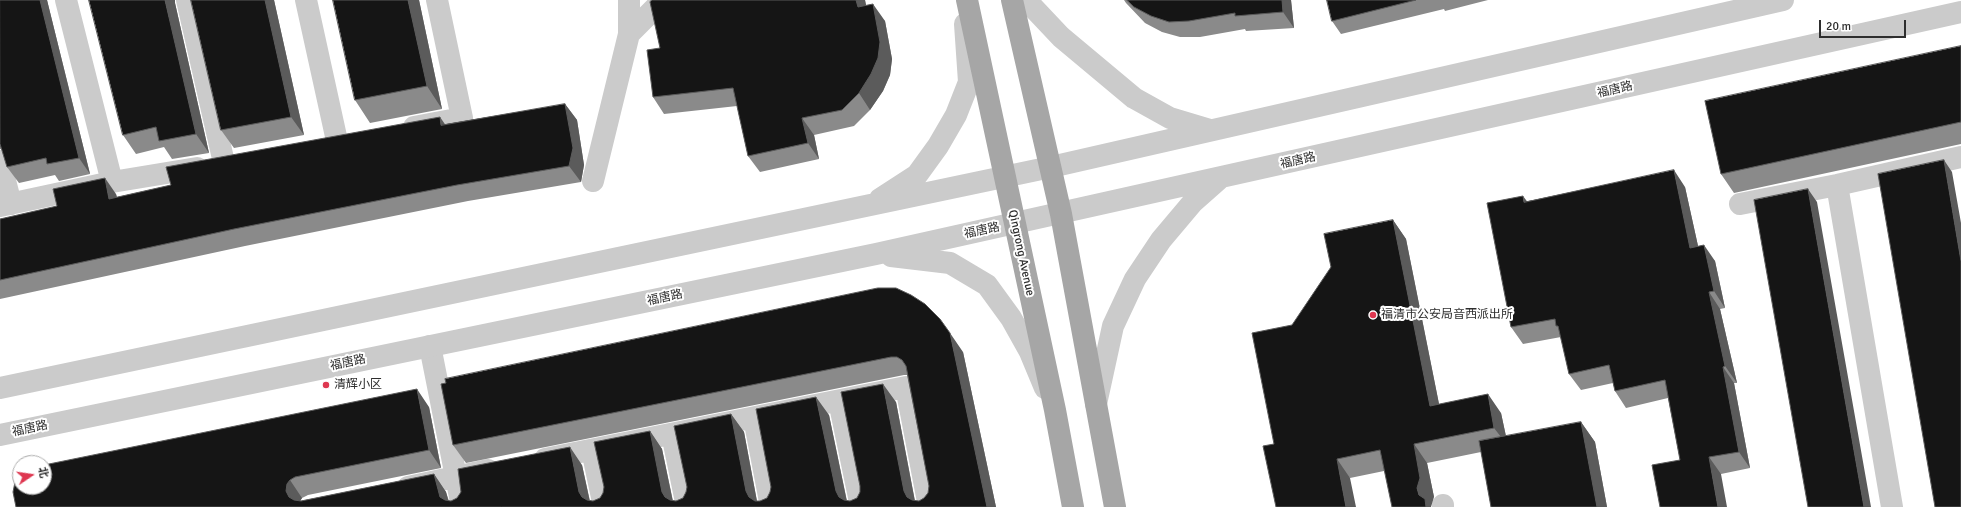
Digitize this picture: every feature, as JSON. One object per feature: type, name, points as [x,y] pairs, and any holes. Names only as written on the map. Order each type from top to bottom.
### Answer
[{"type":"main road","name":"Qingrong Avenue","points":[[967,0],[1055,410],[1073,507]]},
{"type":"main road","points":[[1012,0],[1061,214],[1116,507]]},
{"type":"street","points":[[66,0],[112,182]]},
{"type":"street","points":[[188,0],[224,163]]},
{"type":"street","points":[[306,0],[337,141]]},
{"type":"street","points":[[392,131],[462,118],[437,0]]},
{"type":"street","points":[[593,181],[629,34],[628,0]]},
{"type":"street","points":[[629,34],[663,0]]},
{"type":"street","points":[[869,206],[917,175],[938,146],[956,115],[969,82],[964,0]]},
{"type":"street","points":[[1026,0],[1061,37],[1134,98],[1170,118],[1211,130]]},
{"type":"street","points":[[0,388],[1051,167],[1783,0]]},
{"type":"street","name":"福唐路","points":[[0,435],[876,254],[1061,214],[1961,12]]},
{"type":"street","points":[[314,145],[360,137]]},
{"type":"street","points":[[1740,204],[1837,185],[1961,157]]},
{"type":"street","points":[[0,161],[6,205],[112,182],[247,159]]},
{"type":"street","points":[[1096,404],[1113,326],[1135,279],[1160,240],[1193,202],[1221,178]]},
{"type":"street","points":[[1837,185],[1892,507]]},
{"type":"street","points":[[876,254],[950,263],[987,285],[1011,318],[1030,352],[1055,410]]},
{"type":"street","points":[[430,346],[462,507]]},
{"type":"street","points":[[388,492],[906,387],[929,507]]},
{"type":"street","points":[[839,400],[861,507]]},
{"type":"street","points":[[754,418],[771,507]]},
{"type":"street","points":[[672,434],[687,507]]},
{"type":"street","points":[[592,450],[604,507]]},
{"type":"building","points":[[0,0],[40,0],[79,158],[47,164],[46,158],[7,167],[0,144]]},
{"type":"building","points":[[89,0],[165,0],[196,134],[159,141],[156,127],[123,135]]},
{"type":"building","points":[[191,0],[265,0],[291,117],[221,130]]},
{"type":"building","points":[[333,0],[408,0],[427,86],[355,100]]},
{"type":"building","points":[[652,0],[856,0],[858,7],[873,4],[880,42],[878,58],[871,74],[859,93],[842,110],[802,118],[808,143],[748,156],[733,88],[653,97],[647,50],[660,48],[650,2]]},
{"type":"building","points":[[1127,0],[1282,0],[1283,12],[1235,16],[1235,13],[1189,21],[1169,22],[1151,16],[1134,7]]},
{"type":"building","points":[[1327,0],[1416,0],[1332,21]]},
{"type":"building","points":[[1961,46],[1961,122],[1721,174],[1705,101]]},
{"type":"building","points":[[565,104],[573,148],[569,166],[457,185],[234,229],[0,280],[0,219],[57,206],[53,189],[105,178],[109,199],[171,185],[166,167],[440,117],[441,125]]},
{"type":"building","points":[[1944,160],[1961,261],[1961,507],[1935,507],[1878,174]]},
{"type":"building","points":[[1674,170],[1690,248],[1704,245],[1714,291],[1709,292],[1725,366],[1723,367],[1739,452],[1709,457],[1718,507],[1660,507],[1652,465],[1680,460],[1665,380],[1615,391],[1609,365],[1569,374],[1555,319],[1511,327],[1487,203],[1523,196],[1524,202]]},
{"type":"building","points":[[1808,189],[1864,507],[1808,507],[1754,200]]},
{"type":"building","points":[[1393,220],[1430,406],[1488,394],[1494,428],[1414,444],[1420,478],[1417,488],[1419,495],[1425,499],[1426,507],[1392,507],[1380,450],[1337,459],[1346,507],[1276,507],[1263,446],[1274,444],[1252,333],[1292,325],[1331,267],[1324,234]]},
{"type":"building","points":[[878,288],[896,288],[925,304],[940,319],[950,333],[987,507],[16,507],[14,495],[52,495],[52,463],[417,389],[429,450],[295,477],[287,484],[286,491],[289,497],[294,500],[301,501],[434,474],[440,497],[451,501],[457,498],[461,492],[458,469],[570,447],[579,492],[582,497],[593,501],[600,498],[604,487],[594,442],[650,431],[662,492],[665,497],[676,501],[683,498],[687,487],[674,426],[731,414],[746,491],[749,497],[755,501],[760,501],[767,498],[771,487],[756,409],[816,397],[836,491],[839,497],[850,501],[857,498],[860,492],[860,486],[841,392],[883,384],[904,491],[907,497],[912,500],[919,501],[928,493],[929,486],[906,366],[902,360],[897,357],[453,445],[441,384],[446,383],[445,379]]},
{"type":"building","points":[[1581,422],[1597,507],[1491,507],[1479,441]]},
{"type":"place","name":"福清市公安局音西派出所","points":[[1373,315]]},
{"type":"place","name":"清辉小区","points":[[326,385]]}]
